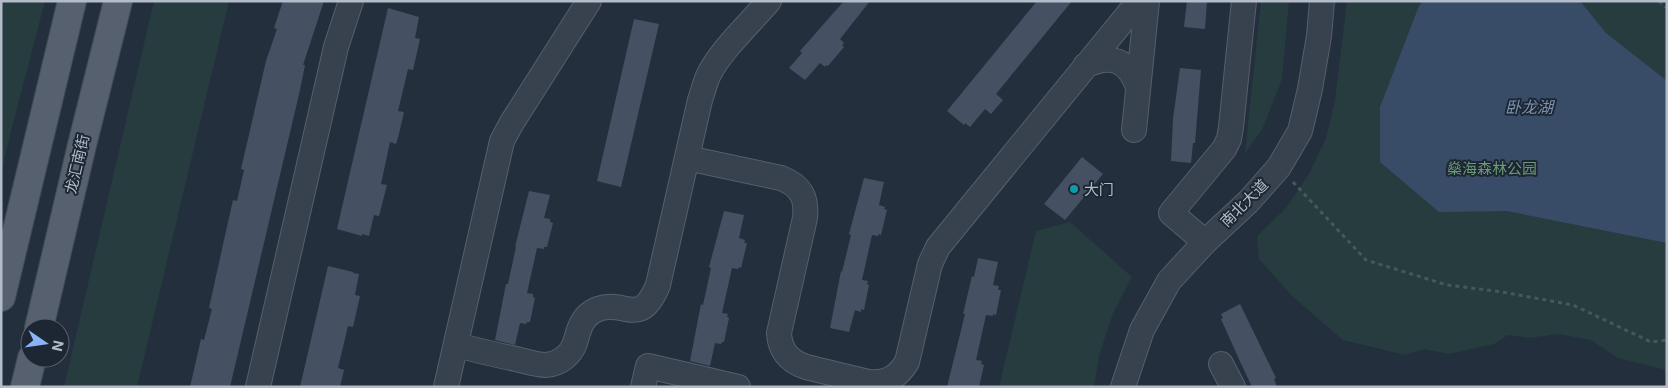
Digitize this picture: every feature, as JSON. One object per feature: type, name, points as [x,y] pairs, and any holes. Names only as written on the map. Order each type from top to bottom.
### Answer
[{"type":"main road","points":[[1,297],[72,1]]},
{"type":"main road","name":"龙汇南街","points":[[41,318],[118,1]]},
{"type":"main road","points":[[25,387],[30,368]]},
{"type":"street","points":[[258,387],[336,47],[351,1]]},
{"type":"street","points":[[446,387],[502,141],[589,1]]},
{"type":"street","points":[[456,345],[532,363],[554,364],[571,352],[581,324],[588,315],[597,309],[608,307],[637,310],[646,305],[658,286],[700,100],[708,76],[719,58],[769,1]]},
{"type":"street","points":[[687,158],[781,178],[798,187],[806,206],[805,218],[779,333],[783,351],[796,364],[806,367],[868,382],[878,383],[886,381],[901,371],[907,362],[930,264],[938,247],[1139,1]]},
{"type":"street","points":[[1134,130],[1147,1]]},
{"type":"street","points":[[1205,242],[1171,213],[1224,149],[1229,139],[1244,1]]},
{"type":"street","name":"南北大道","points":[[1124,387],[1142,330],[1169,281],[1205,242],[1248,202],[1279,167],[1300,130],[1310,89],[1319,36],[1322,1]]},
{"type":"street","points":[[1085,66],[1103,60],[1114,61],[1124,65],[1131,71],[1138,87]]},
{"type":"street","points":[[1221,364],[1233,387]]},
{"type":"street","points":[[643,387],[648,366],[738,387]]},
{"type":"path","points":[[1659,1],[1667,8]]},
{"type":"path","points":[[1279,167],[1366,260],[1448,285],[1502,292],[1573,305],[1651,342],[1667,340]]},
{"type":"green space","points":[[1,1],[45,1],[1,174]]},
{"type":"green space","points":[[154,1],[229,1],[137,387],[64,387],[70,368],[70,361]]},
{"type":"green space","points":[[1261,1],[1289,1],[1282,79],[1262,130],[1245,153]]},
{"type":"green space","name":"燊海森林公园","points":[[1347,1],[1667,1],[1667,370],[1618,358],[1591,340],[1558,334],[1529,338],[1508,335],[1494,344],[1449,354],[1424,349],[1405,355],[1343,340],[1292,296],[1259,259],[1257,236],[1285,209],[1310,172],[1326,138],[1335,100]]},
{"type":"green space","points":[[1070,222],[1132,277],[1113,313],[1099,356],[1094,387],[999,387],[1036,231]]},
{"type":"water","name":"卧龙湖","points":[[1423,1],[1580,1],[1606,33],[1667,81],[1667,243],[1507,211],[1439,212],[1380,162],[1380,107],[1419,6]]},
{"type":"building","points":[[283,1],[324,1],[303,65],[305,65],[300,90],[230,387],[190,387],[201,339],[204,340],[212,309],[209,308],[233,200],[237,201],[244,170],[241,169],[266,61],[277,29],[274,28]]},
{"type":"building","points":[[844,1],[870,1],[840,39],[844,43],[842,45],[844,47],[828,66],[826,65],[825,67],[820,63],[805,80],[789,68],[802,53],[800,51]]},
{"type":"building","points":[[1037,1],[1072,1],[996,94],[1003,100],[991,114],[985,109],[970,127],[965,123],[964,125],[947,111]]},
{"type":"building","points":[[1187,1],[1207,1],[1205,29],[1184,27]]},
{"type":"building","points":[[388,8],[419,17],[415,38],[420,39],[413,70],[408,69],[398,111],[404,112],[399,134],[396,144],[390,142],[381,184],[387,185],[379,216],[374,215],[369,236],[362,234],[362,236],[337,229]]},
{"type":"building","points":[[634,19],[659,24],[621,187],[597,181]]},
{"type":"building","points":[[1180,68],[1201,70],[1195,143],[1193,143],[1191,163],[1171,161],[1173,119]]},
{"type":"building","name":"大门","points":[[1082,157],[1103,174],[1065,220],[1044,204]]},
{"type":"building","points":[[864,178],[884,182],[879,205],[887,210],[881,235],[872,235],[862,280],[868,281],[867,284],[869,285],[864,310],[861,309],[861,312],[855,310],[849,332],[830,328],[841,271],[851,235],[849,234]]},
{"type":"building","points":[[529,191],[550,195],[544,218],[550,219],[550,222],[553,223],[547,247],[544,247],[544,249],[537,248],[527,293],[533,294],[535,298],[530,322],[526,324],[520,323],[515,345],[495,340],[506,284],[508,284]]},
{"type":"building","points":[[724,211],[744,215],[739,238],[745,240],[744,243],[747,243],[741,268],[732,268],[722,313],[728,314],[727,317],[729,318],[724,342],[721,344],[715,343],[710,366],[690,361],[701,304],[703,305],[711,268],[709,267]]},
{"type":"building","points":[[978,258],[998,262],[993,285],[999,286],[998,290],[1001,290],[996,315],[986,315],[976,360],[982,361],[981,364],[984,365],[979,387],[947,387],[965,314],[963,314],[972,276],[974,277]]},
{"type":"building","points":[[328,266],[359,274],[355,295],[360,296],[353,327],[348,326],[338,368],[344,370],[340,387],[300,387]]},
{"type":"building","points":[[1240,304],[1276,378],[1274,379],[1277,387],[1252,387],[1221,319],[1223,318],[1221,314]]},
{"type":"place","name":"大门","points":[[1074,189]]}]
